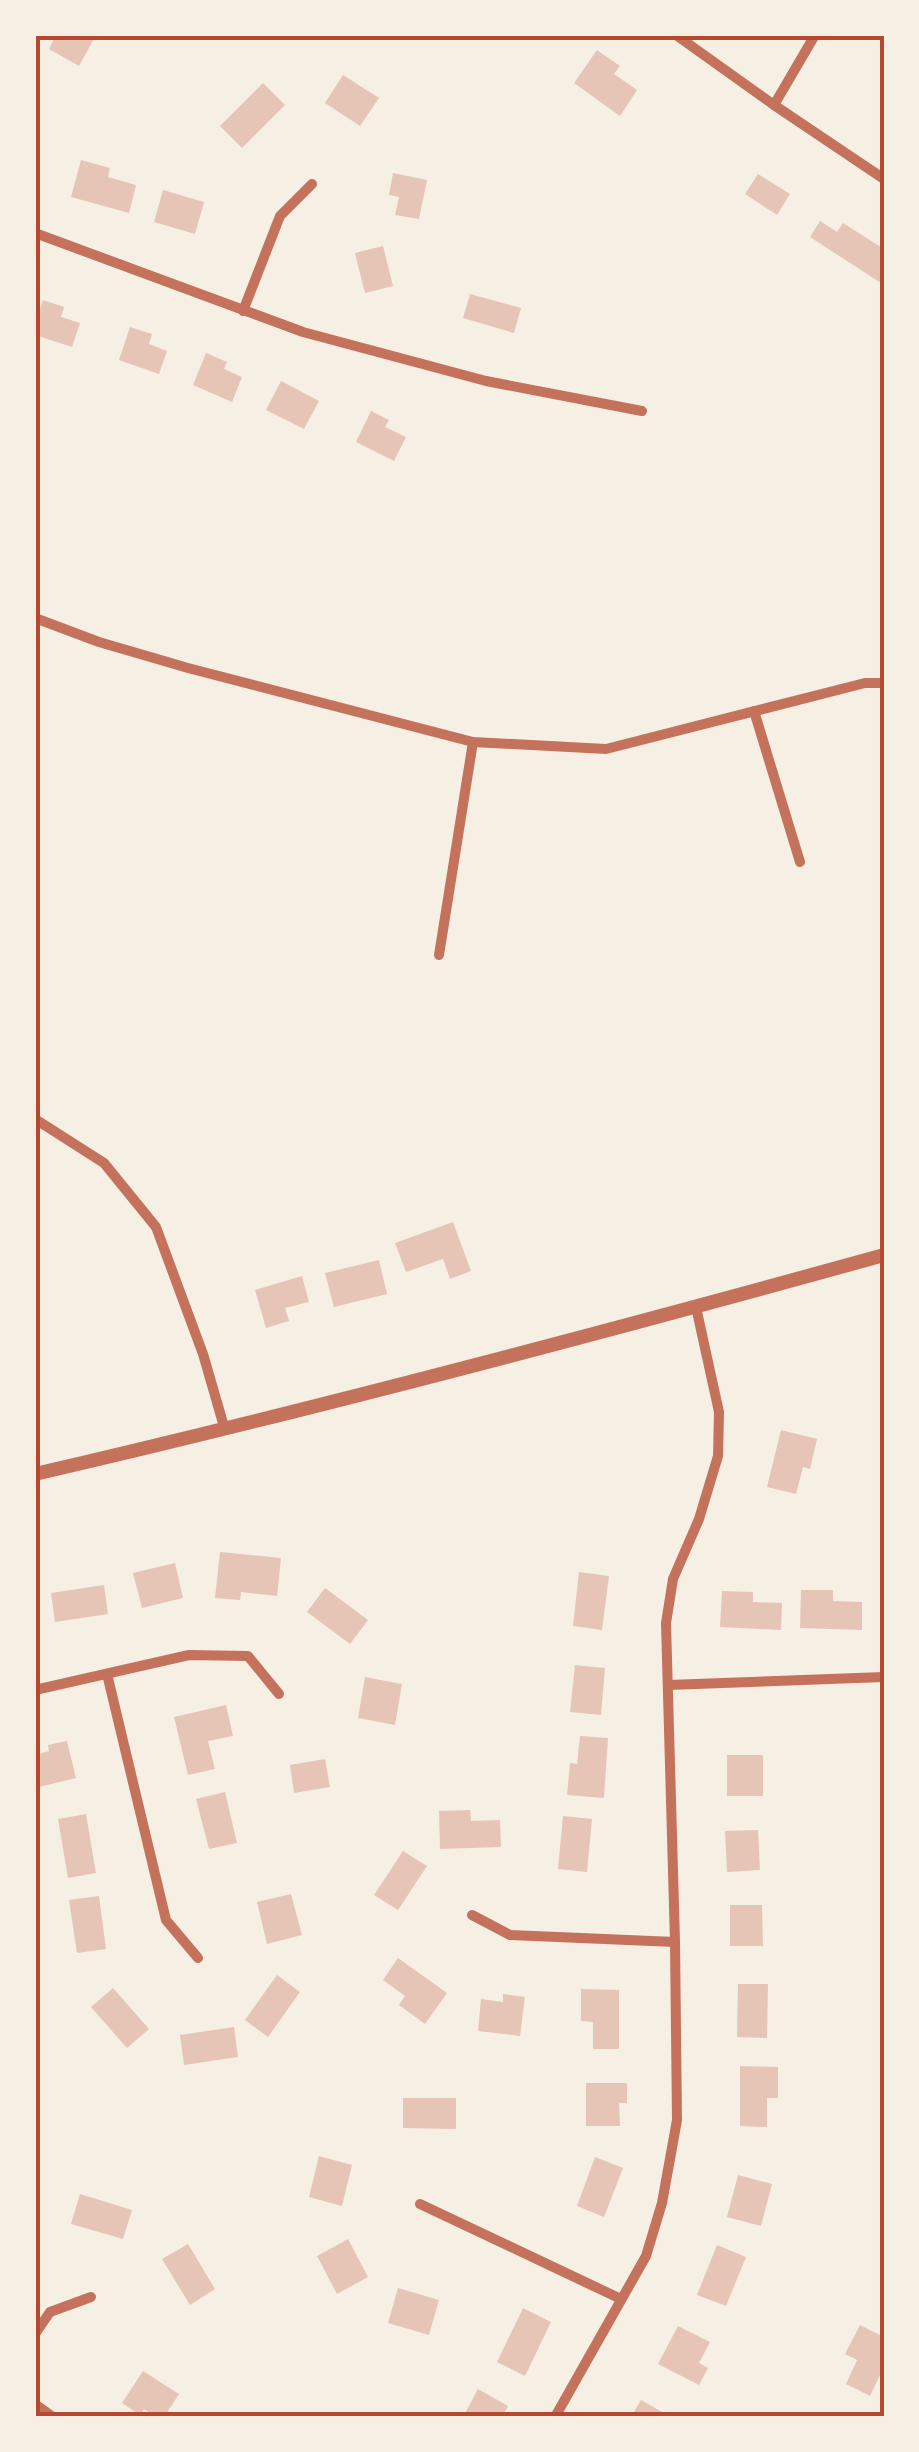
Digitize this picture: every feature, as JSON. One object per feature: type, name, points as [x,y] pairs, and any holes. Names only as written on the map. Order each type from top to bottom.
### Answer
[{"type":"street","points":[[676,35],[884,179]]},
{"type":"street","points":[[774,105],[815,35]]},
{"type":"street","points":[[242,310],[280,216],[312,184]]},
{"type":"street","points":[[35,232],[303,332],[486,381],[642,411]]},
{"type":"street","points":[[35,618],[188,668],[473,742],[606,749],[865,683],[884,683]]},
{"type":"street","points":[[754,712],[800,862]]},
{"type":"street","points":[[440,955],[473,742]]},
{"type":"street","points":[[35,1119],[104,1163],[156,1228],[203,1354],[225,1430]]},
{"type":"street","points":[[35,1474],[225,1430],[884,1255]]},
{"type":"street","points":[[555,2417],[646,2256],[662,2203],[677,2120],[666,1623],[673,1579],[699,1520],[718,1456],[719,1412],[696,1307]]},
{"type":"street","points":[[35,1690],[188,1655],[248,1656],[279,1694]]},
{"type":"street","points":[[107,1674],[166,1920],[198,1958]]},
{"type":"street","points":[[668,1685],[884,1676]]},
{"type":"street","points":[[472,1915],[510,1936],[676,1942]]},
{"type":"street","points":[[420,2204],[620,2299]]},
{"type":"street","points":[[35,2334],[50,2312],[90,2297]]},
{"type":"street","points":[[35,2404],[53,2417]]},
{"type":"building","points":[[56,35],[96,35],[79,66],[49,49]]},
{"type":"building","points":[[597,50],[620,66],[614,74],[637,90],[620,116],[574,83]]},
{"type":"building","points":[[343,75],[379,98],[360,126],[325,103]]},
{"type":"building","points":[[263,83],[285,105],[242,148],[220,126]]},
{"type":"building","points":[[81,160],[110,168],[108,177],[136,185],[129,213],[71,197]]},
{"type":"building","points":[[393,173],[427,180],[419,219],[395,215],[399,197],[389,195]]},
{"type":"building","points":[[758,174],[790,194],[777,215],[745,194]]},
{"type":"building","points":[[163,190],[204,202],[195,234],[154,222]]},
{"type":"building","points":[[820,221],[837,232],[843,223],[884,249],[881,283],[810,237]]},
{"type":"building","points":[[383,246],[393,286],[365,293],[355,253]]},
{"type":"building","points":[[470,294],[521,308],[514,333],[463,318]]},
{"type":"building","points":[[43,300],[64,307],[61,317],[80,323],[72,347],[35,335]]},
{"type":"building","points":[[130,327],[152,334],[149,344],[167,351],[159,374],[119,360]]},
{"type":"building","points":[[206,353],[227,362],[224,369],[242,377],[232,402],[193,385]]},
{"type":"building","points":[[281,381],[319,401],[304,429],[266,410]]},
{"type":"building","points":[[371,411],[389,420],[385,427],[406,437],[394,461],[356,442]]},
{"type":"building","points":[[453,1222],[471,1271],[450,1279],[443,1259],[406,1272],[395,1243]]},
{"type":"building","points":[[379,1260],[387,1294],[334,1307],[325,1273]]},
{"type":"building","points":[[302,1276],[309,1302],[285,1308],[289,1321],[266,1328],[255,1290]]},
{"type":"building","points":[[781,1430],[817,1439],[810,1469],[803,1467],[796,1494],[767,1487]]},
{"type":"building","points":[[220,1552],[281,1558],[277,1596],[241,1592],[240,1600],[215,1598]]},
{"type":"building","points":[[175,1563],[183,1598],[142,1608],[133,1573]]},
{"type":"building","points":[[579,1572],[609,1576],[602,1630],[573,1626]]},
{"type":"building","points":[[104,1585],[108,1614],[55,1622],[51,1593]]},
{"type":"building","points":[[325,1588],[368,1620],[350,1644],[307,1612]]},
{"type":"building","points":[[801,1590],[833,1590],[833,1601],[862,1602],[862,1630],[800,1628]]},
{"type":"building","points":[[722,1591],[753,1592],[753,1602],[782,1603],[781,1630],[720,1627]]},
{"type":"building","points":[[575,1665],[605,1668],[601,1715],[570,1712]]},
{"type":"building","points":[[365,1677],[402,1684],[395,1725],[358,1718]]},
{"type":"building","points":[[226,1705],[233,1736],[208,1741],[215,1769],[188,1775],[174,1717]]},
{"type":"building","points":[[580,1736],[608,1738],[604,1798],[567,1795],[570,1763],[577,1764]]},
{"type":"building","points":[[67,1741],[76,1778],[35,1788],[35,1755],[49,1751],[48,1745]]},
{"type":"building","points":[[727,1755],[763,1755],[763,1796],[727,1796]]},
{"type":"building","points":[[325,1759],[330,1787],[294,1793],[290,1765]]},
{"type":"building","points":[[225,1792],[237,1843],[209,1849],[196,1799]]},
{"type":"building","points":[[470,1810],[471,1821],[500,1820],[501,1847],[440,1849],[439,1811]]},
{"type":"building","points":[[86,1814],[96,1873],[68,1878],[58,1819]]},
{"type":"building","points":[[563,1816],[592,1819],[587,1872],[558,1869]]},
{"type":"building","points":[[758,1830],[760,1870],[727,1872],[725,1831]]},
{"type":"building","points":[[403,1851],[427,1866],[398,1910],[374,1895]]},
{"type":"building","points":[[291,1894],[302,1935],[267,1944],[257,1902]]},
{"type":"building","points":[[99,1896],[106,1949],[77,1953],[69,1900]]},
{"type":"building","points":[[730,1905],[762,1905],[763,1946],[730,1946]]},
{"type":"building","points":[[398,1958],[447,1993],[425,2024],[399,2005],[405,1996],[383,1980]]},
{"type":"building","points":[[277,1975],[300,1992],[268,2037],[245,2020]]},
{"type":"building","points":[[738,1984],[768,1984],[767,2038],[737,2037]]},
{"type":"building","points":[[113,1988],[149,2029],[127,2048],[91,2007]]},
{"type":"building","points":[[581,1989],[619,1990],[619,2049],[593,2049],[593,2022],[581,2021]]},
{"type":"building","points":[[503,1994],[525,1997],[520,2036],[478,2031],[481,1999],[503,2002]]},
{"type":"building","points":[[234,2027],[238,2057],[184,2065],[180,2035]]},
{"type":"building","points":[[740,2066],[778,2067],[778,2098],[767,2098],[767,2127],[740,2126]]},
{"type":"building","points":[[586,2083],[627,2083],[627,2103],[619,2103],[620,2126],[586,2126]]},
{"type":"building","points":[[403,2098],[456,2098],[456,2129],[403,2128]]},
{"type":"building","points":[[319,2156],[352,2165],[342,2206],[309,2197]]},
{"type":"building","points":[[595,2157],[623,2168],[604,2217],[577,2206]]},
{"type":"building","points":[[738,2175],[772,2184],[761,2226],[727,2217]]},
{"type":"building","points":[[80,2194],[132,2210],[123,2239],[71,2224]]},
{"type":"building","points":[[348,2239],[368,2277],[337,2294],[317,2256]]},
{"type":"building","points":[[188,2244],[215,2289],[190,2305],[162,2259]]},
{"type":"building","points":[[717,2245],[746,2257],[726,2306],[697,2295]]},
{"type":"building","points":[[398,2288],[439,2300],[429,2335],[388,2323]]},
{"type":"building","points":[[523,2308],[551,2322],[525,2376],[497,2362]]},
{"type":"building","points":[[860,2325],[884,2337],[884,2367],[870,2396],[846,2384],[857,2360],[845,2354]]},
{"type":"building","points":[[678,2326],[710,2342],[699,2363],[708,2368],[699,2385],[658,2364]]},
{"type":"building","points":[[143,2371],[179,2394],[164,2417],[144,2409],[140,2415],[122,2403]]},
{"type":"building","points":[[478,2389],[508,2406],[502,2417],[463,2417]]},
{"type":"building","points":[[641,2400],[671,2417],[631,2417]]}]
